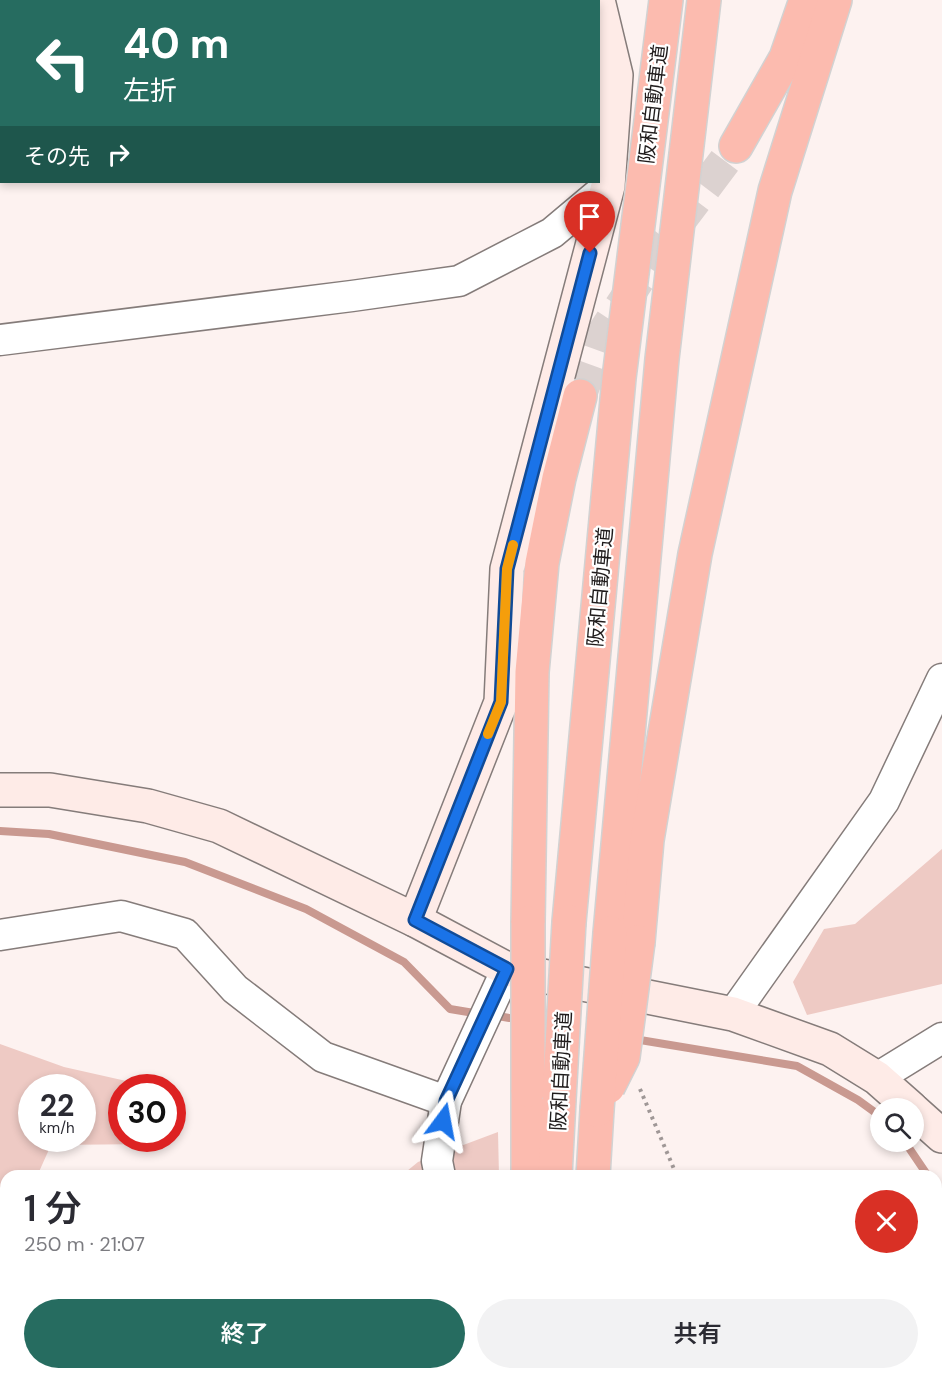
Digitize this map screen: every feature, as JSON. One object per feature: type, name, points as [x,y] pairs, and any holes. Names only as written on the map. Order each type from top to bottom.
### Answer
[{"type":"highway","name":"阪和自動車道","points":[[555,1170],[569,922],[619,378],[666,0]]},
{"type":"highway","name":"阪和自動車道","points":[[593,1170],[597,1110],[624,938],[662,359],[704,0]]},
{"type":"highway","points":[[736,146],[786,58],[806,0]]},
{"type":"highway","points":[[624,938],[647,840],[695,554],[775,191],[835,0]]},
{"type":"highway","points":[[528,1170],[528,923],[532,672],[542,563],[580,396]]},
{"type":"street","points":[[415,920],[501,702],[507,569],[608,186],[616,75],[600,8]]},
{"type":"street","points":[[0,340],[459,281],[552,233],[608,186]]},
{"type":"street","points":[[733,1014],[884,801],[942,679]]},
{"type":"street","points":[[0,790],[50,790],[148,806],[219,826],[415,920],[507,969],[733,1014],[830,1049],[877,1078],[900,1098]]},
{"type":"street","points":[[0,935],[122,916],[185,934],[235,989],[323,1057],[446,1101]]},
{"type":"street","points":[[439,1170],[437,1161],[446,1101],[507,969]]},
{"type":"street","points":[[877,1078],[942,1038]]},
{"type":"street","points":[[924,1120],[942,1136]]},
{"type":"path","points":[[639,1088],[674,1170]]},
{"type":"shaded area","points":[[942,849],[942,984],[807,1015],[793,982],[824,929],[855,924]]},
{"type":"shaded area","points":[[0,1044],[64,1067],[95,1074],[18,1074],[18,1152],[48,1152],[40,1170],[0,1170]]},
{"type":"shaded area","points":[[96,1074],[108,1077],[108,1144],[96,1145]]},
{"type":"shaded area","points":[[498,1132],[499,1170],[408,1170],[418,1162]]},
{"type":"waterway","points":[[0,831],[49,834],[185,862],[306,909],[404,962],[450,1009],[480,1014]]},
{"type":"waterway","points":[[492,1015],[521,1020]]},
{"type":"waterway","points":[[634,1039],[797,1066],[870,1109]]},
{"type":"waterway","points":[[912,1152],[924,1170]]},
{"type":"tunnel","points":[[580,396],[602,335],[660,247],[736,146]]},
{"type":"slow traffic","points":[[488,734],[501,702],[507,569],[513,545]]},
{"type":"route","points":[[443,1121],[446,1101],[507,969],[415,920],[501,702],[507,569],[590,253]]}]
